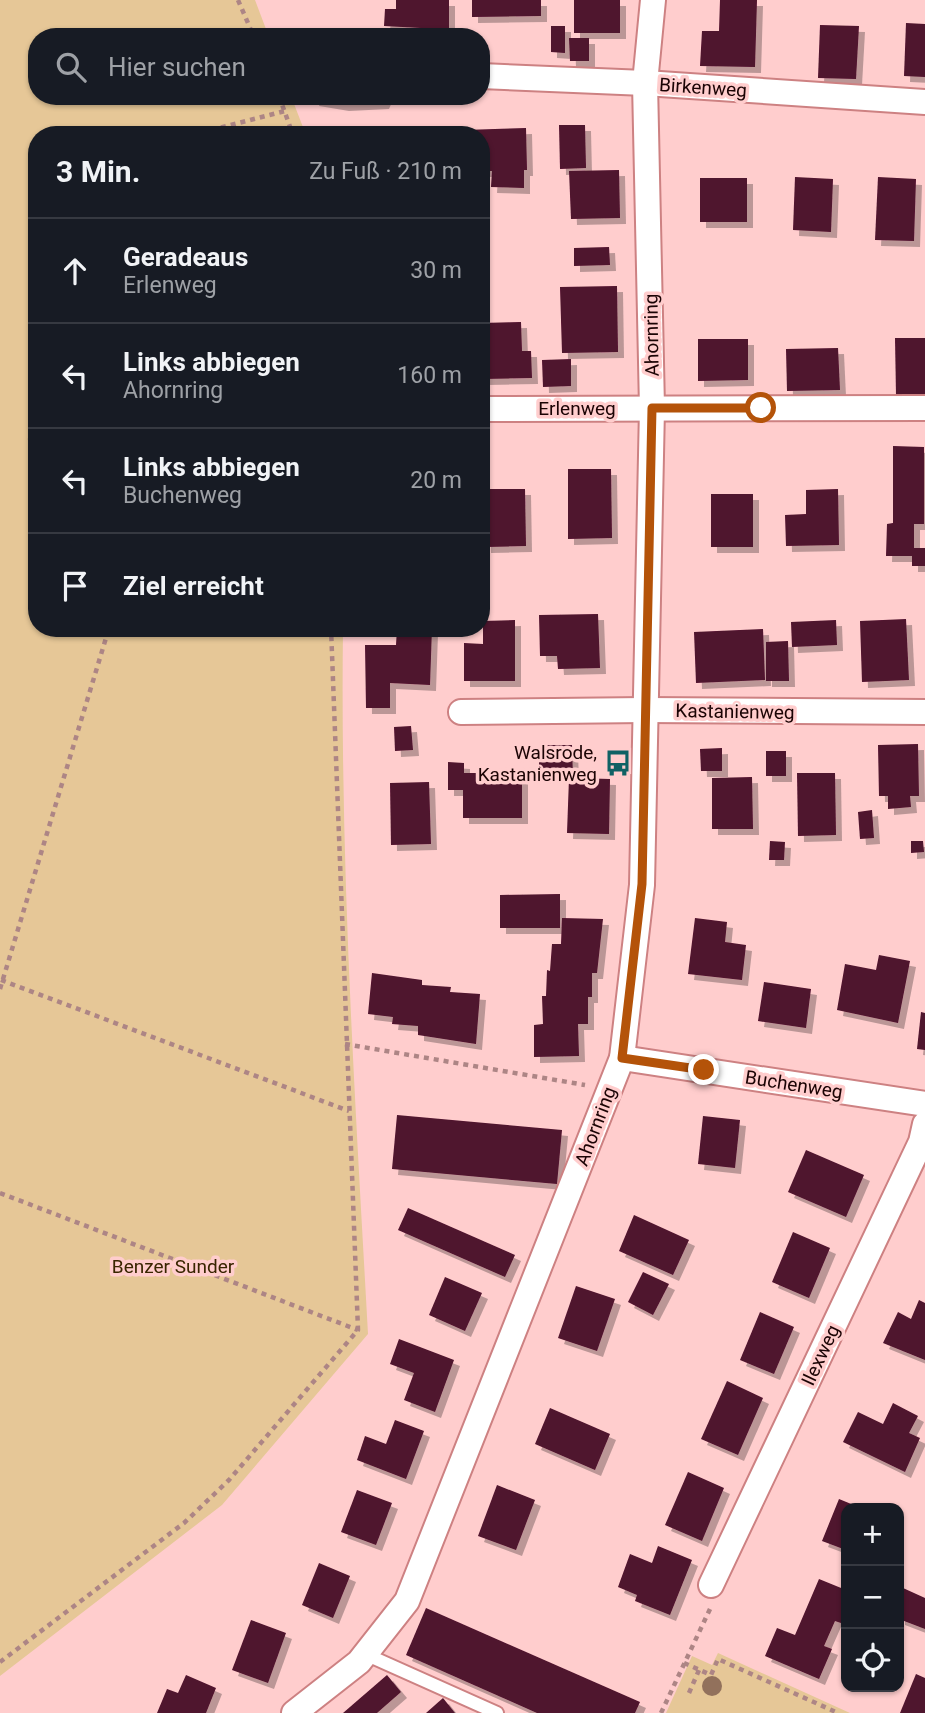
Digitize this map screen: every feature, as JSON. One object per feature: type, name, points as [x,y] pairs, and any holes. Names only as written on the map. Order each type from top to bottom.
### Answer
[{"type":"street","name":"Ahornring","points":[[293,1713],[365,1654],[407,1601],[622,1058],[642,884],[652,408],[645,83],[653,0]]},
{"type":"street","name":"Birkenweg","points":[[490,76],[645,83],[925,102]]},
{"type":"street","name":"Erlenweg","points":[[490,409],[925,408]]},
{"type":"street","name":"Kastanienweg","points":[[461,712],[925,712]]},
{"type":"street","name":"Buchenweg","points":[[622,1058],[925,1104]]},
{"type":"street","name":"Ilexweg","points":[[711,1585],[920,1142],[925,1124]]},
{"type":"lane","points":[[365,1654],[497,1713]]},
{"type":"path","points":[[238,0],[250,28]]},
{"type":"path","points":[[283,105],[290,126]]},
{"type":"path","points":[[227,126],[285,111]]},
{"type":"path","points":[[0,989],[106,637]]},
{"type":"path","points":[[0,1662],[184,1522],[229,1480],[358,1330],[331,637]]},
{"type":"path","points":[[1,980],[349,1111]]},
{"type":"path","points":[[345,1044],[611,1089]]},
{"type":"path","points":[[0,1193],[358,1330]]},
{"type":"path","points":[[661,1713],[712,1603],[711,1585]]},
{"type":"path","points":[[684,1663],[711,1675],[718,1659],[838,1713]]},
{"type":"path","points":[[689,1693],[699,1670]]},
{"type":"green space","name":"Benzer Sunder","points":[[0,0],[255,0],[266,28],[28,28],[28,105],[294,105],[303,126],[28,126],[28,637],[343,637],[346,893],[368,1334],[222,1505],[0,1676]]},
{"type":"green space","points":[[718,1653],[850,1713],[666,1713],[692,1656],[712,1665]]},
{"type":"building","points":[[396,0],[449,0],[449,28],[384,26],[385,9],[396,9]]},
{"type":"building","points":[[472,0],[541,0],[541,16],[472,17]]},
{"type":"building","points":[[574,0],[620,0],[620,33],[574,33]]},
{"type":"building","points":[[720,0],[757,0],[755,67],[700,66],[702,31],[719,31]]},
{"type":"building","points":[[906,23],[925,24],[925,77],[904,76]]},
{"type":"building","points":[[820,25],[859,26],[856,79],[818,78]]},
{"type":"building","points":[[551,26],[565,26],[565,53],[551,52]]},
{"type":"building","points":[[569,38],[589,38],[589,61],[570,61]]},
{"type":"building","points":[[559,125],[585,125],[586,168],[560,169]]},
{"type":"building","points":[[526,128],[527,170],[524,170],[524,188],[491,187],[490,129]]},
{"type":"building","points":[[619,170],[620,218],[571,219],[569,171]]},
{"type":"building","points":[[795,177],[833,179],[831,232],[793,230]]},
{"type":"building","points":[[878,177],[916,179],[914,241],[875,240]]},
{"type":"building","points":[[700,178],[747,178],[747,222],[700,222]]},
{"type":"building","points":[[609,247],[610,265],[574,266],[574,248]]},
{"type":"building","points":[[617,286],[618,352],[562,353],[560,287]]},
{"type":"building","points":[[521,322],[522,351],[531,351],[532,378],[490,379],[490,323]]},
{"type":"building","points":[[895,338],[925,338],[925,395],[896,395]]},
{"type":"building","points":[[698,339],[748,339],[748,380],[698,381]]},
{"type":"building","points":[[838,348],[840,390],[787,391],[786,349]]},
{"type":"building","points":[[571,359],[571,386],[543,387],[542,360]]},
{"type":"building","points":[[893,446],[924,447],[924,524],[914,524],[914,548],[925,548],[925,566],[912,566],[912,556],[886,556],[887,524],[893,523]]},
{"type":"building","points":[[568,469],[611,469],[612,538],[568,539]]},
{"type":"building","points":[[490,489],[525,489],[526,546],[490,547]]},
{"type":"building","points":[[838,489],[839,545],[786,546],[785,515],[806,514],[806,490]]},
{"type":"building","points":[[711,494],[753,494],[753,547],[711,547]]},
{"type":"building","points":[[598,614],[600,668],[558,669],[557,656],[540,656],[539,615]]},
{"type":"building","points":[[906,619],[909,680],[862,682],[860,621]]},
{"type":"building","points":[[515,620],[515,681],[464,681],[464,643],[483,644],[483,637],[490,637],[490,621]]},
{"type":"building","points":[[836,620],[837,645],[792,647],[791,622]]},
{"type":"building","points":[[763,629],[765,680],[696,683],[694,632]]},
{"type":"building","points":[[396,637],[432,637],[430,685],[390,683],[390,708],[366,708],[365,645],[396,645]]},
{"type":"building","points":[[788,641],[789,681],[766,681],[766,642]]},
{"type":"building","points":[[411,726],[413,750],[395,751],[394,727]]},
{"type":"building","points":[[918,744],[919,796],[910,796],[911,807],[888,809],[888,796],[879,796],[878,745]]},
{"type":"building","points":[[539,745],[572,745],[573,778],[610,779],[609,834],[567,833],[569,778],[539,778]]},
{"type":"building","points":[[722,748],[722,771],[701,771],[700,749]]},
{"type":"building","points":[[766,751],[786,751],[786,776],[766,776]]},
{"type":"building","points":[[448,762],[464,763],[464,773],[522,773],[522,818],[463,818],[463,790],[448,790]]},
{"type":"building","points":[[797,773],[835,773],[836,835],[798,836]]},
{"type":"building","points":[[752,777],[753,829],[712,829],[712,778]]},
{"type":"building","points":[[429,782],[431,844],[391,845],[390,783]]},
{"type":"building","points":[[872,810],[874,838],[860,839],[858,812]]},
{"type":"building","points":[[770,841],[785,842],[784,860],[769,860]]},
{"type":"building","points":[[911,841],[923,841],[924,852],[911,853]]},
{"type":"building","points":[[560,894],[560,928],[500,928],[500,895]]},
{"type":"building","points":[[562,918],[603,919],[597,973],[592,973],[592,997],[588,997],[588,1024],[578,1024],[579,1056],[534,1057],[534,1025],[543,1024],[542,996],[546,996],[552,944],[561,944]]},
{"type":"building","points":[[695,918],[727,922],[725,942],[746,945],[742,980],[688,974]]},
{"type":"building","points":[[879,955],[910,961],[898,1023],[837,1010],[845,964],[876,970]]},
{"type":"building","points":[[372,973],[422,980],[422,985],[451,987],[450,992],[480,994],[476,1044],[418,1035],[418,1026],[392,1024],[393,1017],[368,1014]]},
{"type":"building","points":[[764,982],[811,989],[806,1028],[758,1021]]},
{"type":"building","points":[[921,1012],[925,1013],[925,1050],[917,1049]]},
{"type":"building","points":[[397,1115],[562,1130],[557,1184],[392,1169]]},
{"type":"building","points":[[703,1116],[740,1120],[735,1168],[698,1164]]},
{"type":"building","points":[[806,1150],[864,1175],[846,1217],[788,1192]]},
{"type":"building","points":[[408,1208],[515,1255],[505,1277],[398,1230]]},
{"type":"building","points":[[634,1215],[689,1240],[673,1275],[619,1251]]},
{"type":"building","points":[[793,1232],[830,1248],[809,1298],[772,1282]]},
{"type":"building","points":[[643,1272],[669,1284],[653,1315],[628,1302]]},
{"type":"building","points":[[445,1277],[482,1293],[465,1331],[429,1315]]},
{"type":"building","points":[[576,1286],[615,1299],[597,1351],[558,1338]]},
{"type":"building","points":[[919,1300],[925,1303],[925,1360],[883,1343],[898,1312],[911,1319]]},
{"type":"building","points":[[760,1312],[794,1327],[774,1374],[740,1360]]},
{"type":"building","points":[[399,1339],[454,1360],[435,1412],[404,1400],[414,1373],[390,1364]]},
{"type":"building","points":[[727,1381],[763,1398],[738,1455],[701,1439]]},
{"type":"building","points":[[893,1403],[918,1416],[909,1433],[920,1438],[905,1472],[843,1442],[858,1412],[883,1424]]},
{"type":"building","points":[[550,1408],[610,1434],[595,1470],[535,1444]]},
{"type":"building","points":[[395,1420],[424,1431],[406,1479],[357,1460],[365,1436],[386,1444]]},
{"type":"building","points":[[688,1472],[724,1488],[702,1541],[665,1525]]},
{"type":"building","points":[[497,1485],[535,1500],[516,1550],[478,1536]]},
{"type":"building","points":[[357,1490],[392,1503],[376,1545],[341,1532]]},
{"type":"building","points":[[839,1499],[849,1503],[841,1503],[841,1548],[822,1541]]},
{"type":"building","points":[[658,1546],[692,1560],[670,1615],[635,1601],[637,1595],[618,1587],[630,1554],[652,1563]]},
{"type":"building","points":[[319,1563],[350,1576],[333,1618],[302,1605]]},
{"type":"building","points":[[819,1579],[841,1588],[841,1623],[835,1621],[824,1646],[832,1649],[819,1679],[765,1656],[777,1628],[795,1635]]},
{"type":"building","points":[[904,1588],[925,1598],[925,1629],[904,1621]]},
{"type":"building","points":[[426,1608],[640,1702],[635,1713],[537,1713],[406,1655]]},
{"type":"building","points":[[251,1620],[286,1633],[268,1683],[232,1670]]},
{"type":"building","points":[[916,1674],[925,1678],[925,1713],[900,1713]]},
{"type":"building","points":[[186,1675],[216,1688],[206,1713],[157,1713],[167,1689],[178,1693]]},
{"type":"building","points":[[387,1675],[401,1692],[377,1713],[343,1713]]},
{"type":"building","points":[[443,1698],[455,1713],[426,1713]]},
{"type":"place","name":"Walsrode, Kastanienweg","points":[[618,763]]},
{"type":"route","points":[[704,1070],[622,1058],[642,884],[652,408],[761,408]]}]
